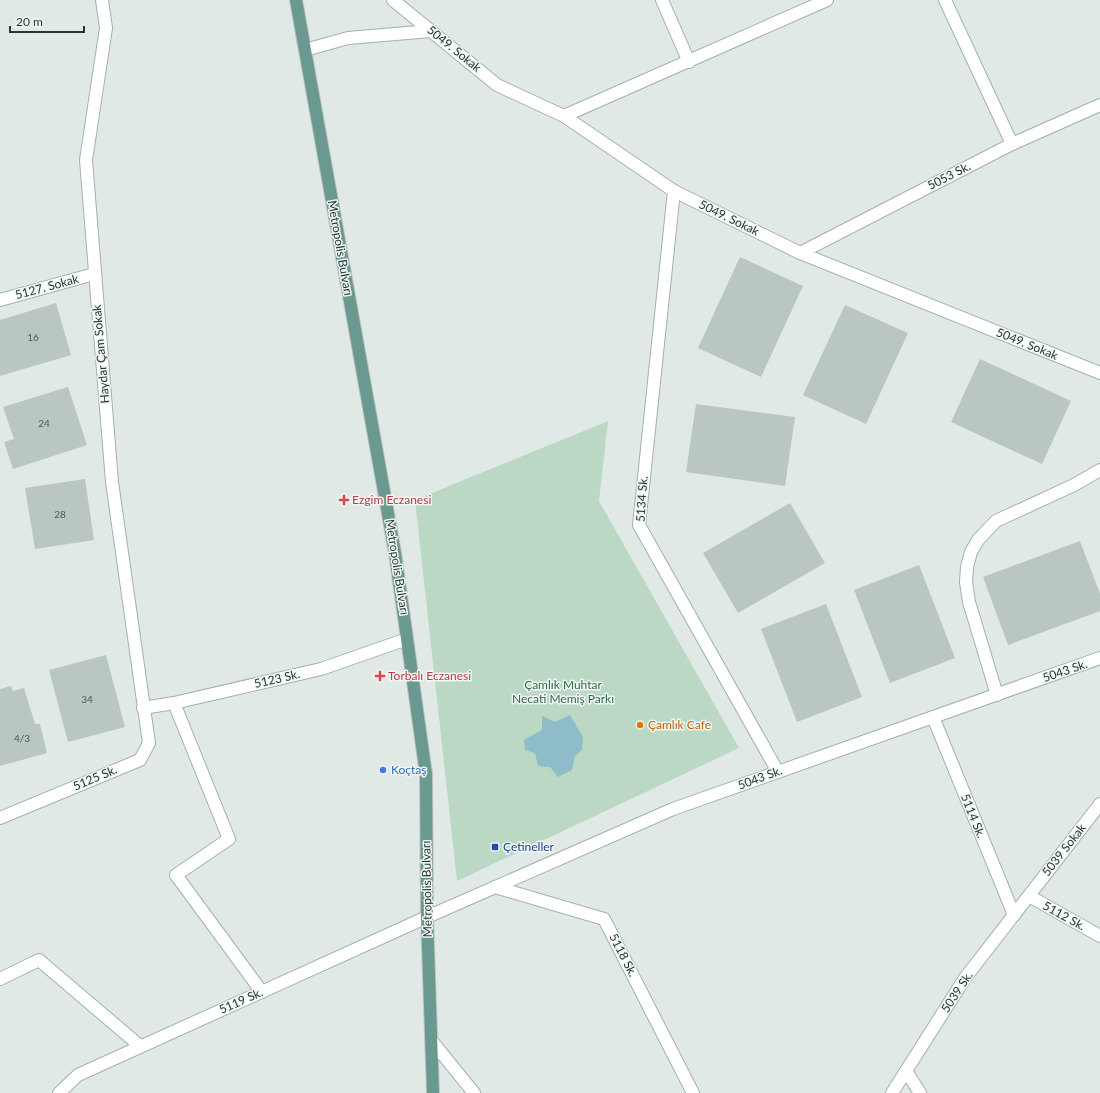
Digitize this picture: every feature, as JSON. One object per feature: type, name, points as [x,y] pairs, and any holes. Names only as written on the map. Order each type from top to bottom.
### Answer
[{"type":"main road","name":"Metropolis Bulvarı","points":[[296,0],[396,553],[426,774],[427,916],[433,1093]]},
{"type":"street","name":"Haydar Çam Sokak","points":[[102,0],[106,28],[86,160],[94,274],[112,482],[143,708]]},
{"type":"street","name":"5049. Sokak","points":[[393,0],[497,85],[564,116],[674,191],[800,253],[1100,373]]},
{"type":"street","points":[[662,0],[690,62]]},
{"type":"street","points":[[564,116],[690,62],[828,0]]},
{"type":"street","points":[[945,0],[1012,144]]},
{"type":"street","points":[[305,50],[348,38],[431,31]]},
{"type":"street","name":"5053 Sk.","points":[[800,253],[1012,144],[1100,105]]},
{"type":"street","name":"5134 Sk.","points":[[674,191],[639,525],[778,772]]},
{"type":"street","name":"5127. Sokak","points":[[0,300],[94,274]]},
{"type":"street","points":[[997,695],[969,602],[967,574],[971,552],[978,540],[996,521],[1074,485],[1100,470]]},
{"type":"street","name":"5123 Sk.","points":[[143,708],[174,703],[321,669],[407,639]]},
{"type":"street","name":"5043 Sk.","points":[[427,916],[673,809],[1100,658]]},
{"type":"street","points":[[174,703],[229,839],[176,875],[262,992]]},
{"type":"street","name":"5125 Sk.","points":[[0,818],[140,760],[149,743],[143,708]]},
{"type":"street","name":"5114 Sk.","points":[[933,717],[1014,915]]},
{"type":"street","name":"5039 Sokak","points":[[1029,896],[1100,804]]},
{"type":"street","name":"5118 Sk.","points":[[495,887],[604,919],[693,1093]]},
{"type":"street","name":"5039 Sk.","points":[[892,1093],[965,978],[1029,896]]},
{"type":"street","name":"5112 Sk.","points":[[1029,896],[1100,936]]},
{"type":"street","name":"5119 Sk.","points":[[60,1093],[78,1075],[427,916]]},
{"type":"street","points":[[0,979],[38,960],[140,1046]]},
{"type":"street","points":[[431,1040],[474,1093]]},
{"type":"street","points":[[906,1071],[920,1093]]},
{"type":"green space","name":"Çamlık Muhtar Necati Memiş Parkı","points":[[608,421],[599,501],[739,748],[457,881],[415,500]]},
{"type":"water","points":[[570,715],[583,737],[582,750],[575,756],[572,770],[558,777],[550,767],[538,766],[535,753],[525,750],[524,740],[542,730],[542,716],[555,722]]},
{"type":"building","points":[[740,257],[803,286],[761,377],[698,348]]},
{"type":"building","points":[[56,303],[71,355],[0,376],[0,320]]},
{"type":"building","points":[[845,305],[908,333],[866,424],[803,395]]},
{"type":"building","points":[[980,359],[1071,401],[1042,464],[951,422]]},
{"type":"building","points":[[68,387],[87,445],[13,469],[4,442],[14,439],[3,407]]},
{"type":"building","points":[[696,404],[795,417],[785,486],[686,472]]},
{"type":"building","points":[[85,479],[94,540],[35,549],[25,488]]},
{"type":"building","points":[[790,503],[825,563],[738,613],[703,553]]},
{"type":"building","points":[[1080,541],[1100,594],[1100,611],[1008,645],[983,577]]},
{"type":"building","points":[[919,565],[955,658],[890,683],[854,590]]},
{"type":"building","points":[[826,604],[862,697],[797,722],[761,629]]},
{"type":"building","points":[[106,655],[125,727],[68,742],[49,670]]},
{"type":"building","points":[[11,686],[13,691],[24,688],[35,724],[40,724],[47,753],[0,766],[0,689]]},
{"type":"place","name":"Ezgim Eczanesi","points":[[344,500]]},
{"type":"place","name":"Torbalı Eczanesi","points":[[380,676]]},
{"type":"place","name":"Çamlık Cafe","points":[[640,725]]},
{"type":"place","name":"Koçtaş","points":[[383,770]]},
{"type":"place","name":"Çetineller","points":[[495,847]]}]
